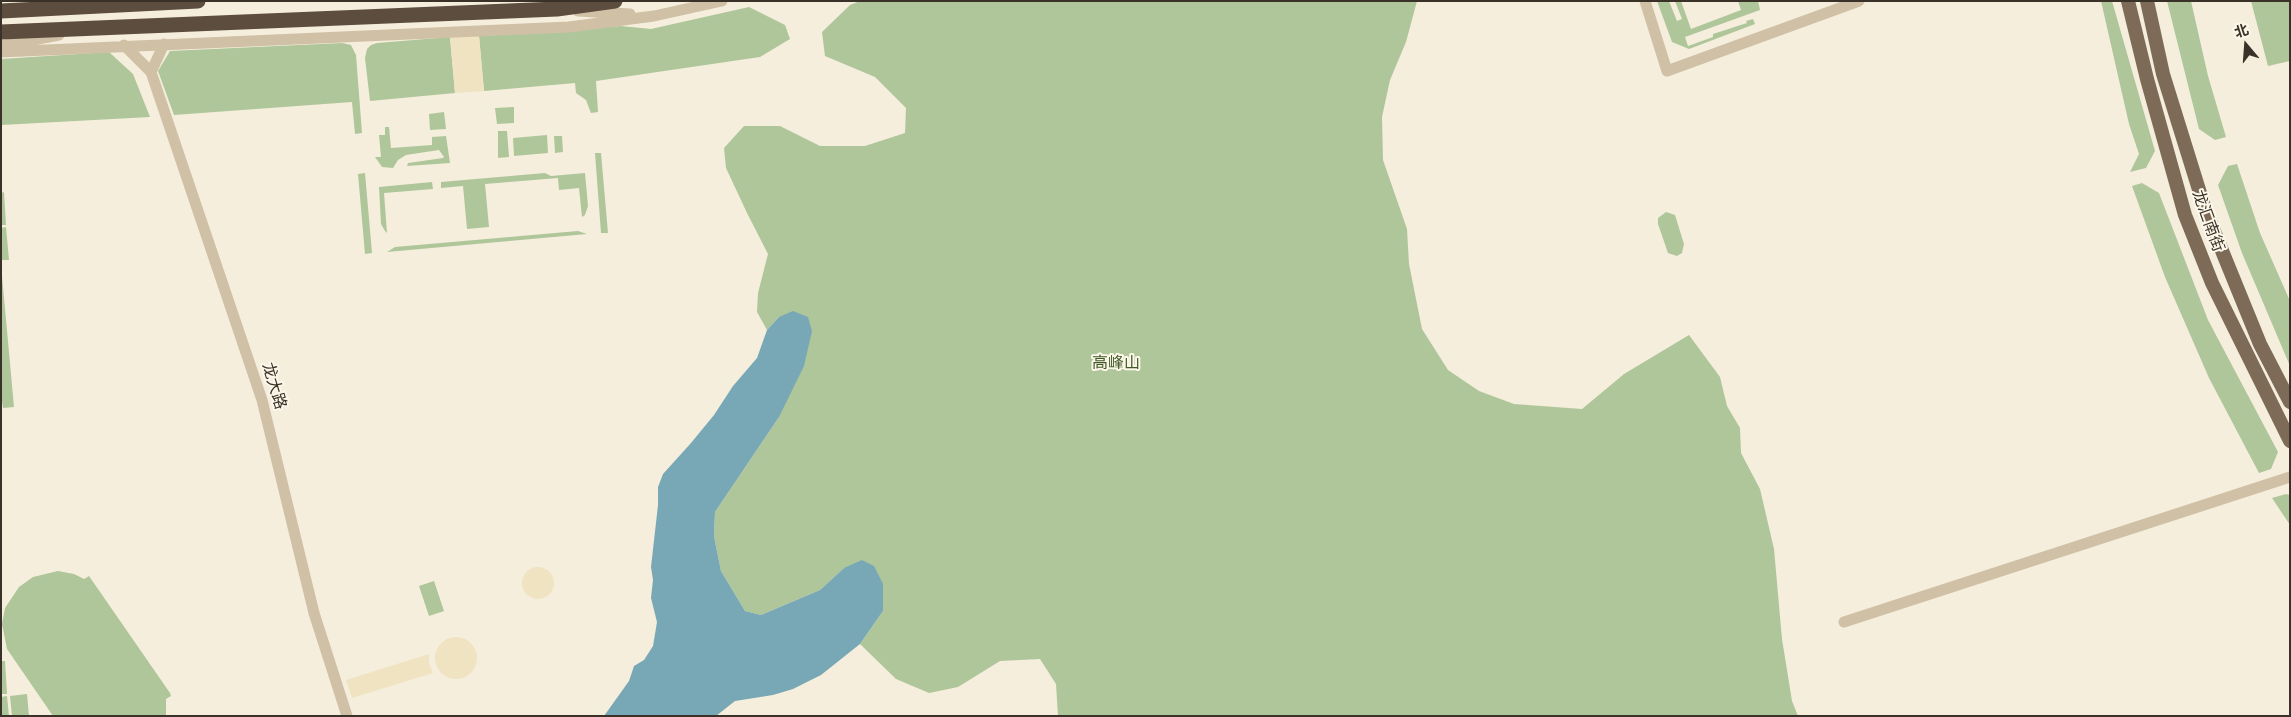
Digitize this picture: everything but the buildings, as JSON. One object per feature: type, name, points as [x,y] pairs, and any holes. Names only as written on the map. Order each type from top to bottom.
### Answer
[{"type":"highway","points":[[1,11],[198,1]]},
{"type":"highway","points":[[1,32],[557,9],[615,1]]},
{"type":"main road","name":"龙汇南街","points":[[2128,1],[2149,88],[2186,215],[2228,317],[2290,441]]},
{"type":"main road","name":"龙汇南街","points":[[2147,1],[2163,74],[2205,209],[2260,344],[2290,402]]},
{"type":"street","points":[[37,1],[97,6]]},
{"type":"street","points":[[1,52],[124,45],[359,37],[569,27],[654,16],[722,1]]},
{"type":"street","points":[[1645,1],[1667,71],[1859,1]]},
{"type":"street","points":[[557,9],[654,16]]},
{"type":"street","points":[[1,46],[98,28]]},
{"type":"street","points":[[124,45],[151,72],[164,44]]},
{"type":"street","name":"龙大路","points":[[151,72],[262,400],[314,613],[347,716]]},
{"type":"street","points":[[1844,622],[2290,477]]},
{"type":"green space","name":"高峰山","points":[[860,1],[1417,1],[1406,42],[1390,80],[1382,117],[1383,160],[1407,229],[1409,264],[1422,329],[1448,370],[1479,391],[1514,404],[1582,409],[1624,374],[1689,335],[1720,377],[1727,406],[1740,428],[1741,453],[1760,489],[1774,549],[1782,639],[1792,701],[1798,716],[1058,716],[1056,684],[1040,659],[1000,661],[958,687],[929,693],[896,679],[860,644],[883,611],[844,568],[820,590],[761,615],[745,611],[721,571],[714,536],[715,512],[779,417],[779,317],[767,330],[757,312],[758,293],[768,254],[726,168],[724,148],[744,126],[780,126],[820,146],[865,146],[905,133],[906,108],[875,77],[825,56],[822,32],[850,5]]},
{"type":"green space","points":[[1657,1],[1669,1],[1677,21],[1682,19],[1675,1],[1681,1],[1691,29],[1741,10],[1738,1],[1758,1],[1760,10],[1685,37],[1688,46],[1713,37],[1713,34],[1747,23],[1746,21],[1753,19],[1755,24],[1689,49],[1672,42]]},
{"type":"green space","points":[[2101,1],[2112,1],[2155,151],[2146,168],[2130,172],[2139,154],[2129,124]]},
{"type":"green space","points":[[2167,1],[2191,1],[2208,76],[2226,137],[2215,140],[2199,129]]},
{"type":"green space","points":[[2251,1],[2290,1],[2290,61],[2268,66]]},
{"type":"green space","points":[[749,7],[785,25],[790,39],[760,57],[596,81],[598,112],[591,113],[586,100],[576,93],[575,83],[484,91],[479,36],[621,26],[651,29]]},
{"type":"green space","points":[[450,37],[455,93],[370,101],[365,58],[367,49],[371,45]]},
{"type":"green space","points":[[342,43],[351,45],[356,55],[362,133],[355,134],[352,102],[174,115],[158,71],[170,51]]},
{"type":"green space","points":[[109,52],[133,74],[150,117],[1,125],[1,59]]},
{"type":"green space","points":[[514,107],[514,123],[497,124],[495,108]]},
{"type":"green space","points":[[444,112],[446,129],[430,130],[429,114]]},
{"type":"green space","points":[[385,127],[389,127],[391,148],[432,145],[432,137],[446,136],[450,163],[407,166],[408,163],[443,158],[439,150],[406,155],[398,160],[393,168],[382,167],[375,157],[381,157],[379,135],[385,135]]},
{"type":"green space","points":[[498,131],[507,131],[509,157],[498,158]]},
{"type":"green space","points":[[547,135],[548,153],[514,156],[513,138]]},
{"type":"green space","points":[[554,136],[562,136],[563,152],[555,153]]},
{"type":"green space","points":[[595,153],[601,153],[608,233],[601,233]]},
{"type":"green space","points":[[2237,164],[2260,233],[2290,301],[2290,366],[2242,253],[2218,185],[2228,166]]},
{"type":"green space","points":[[365,173],[372,253],[365,254],[358,174]]},
{"type":"green space","points":[[545,173],[551,176],[585,173],[588,206],[585,215],[582,217],[579,188],[559,190],[558,178],[485,184],[489,227],[467,229],[463,186],[441,188],[441,182]]},
{"type":"green space","points":[[432,182],[433,189],[384,193],[387,233],[381,224],[379,187]]},
{"type":"green space","points":[[2142,183],[2159,193],[2208,320],[2278,452],[2271,469],[2259,473],[2209,378],[2165,277],[2132,186]]},
{"type":"green space","points":[[4,192],[6,225],[1,225],[1,193]]},
{"type":"green space","points":[[1666,212],[1675,215],[1684,244],[1682,253],[1677,256],[1668,253],[1658,224],[1658,218]]},
{"type":"green space","points":[[6,227],[9,260],[1,260],[1,228]]},
{"type":"green space","points":[[578,231],[587,234],[387,252],[395,247]]},
{"type":"green space","points":[[1,265],[14,407],[3,408],[1,394]]},
{"type":"green space","points":[[2286,494],[2290,495],[2290,525],[2272,498]]},
{"type":"green space","points":[[58,571],[74,574],[84,579],[89,576],[170,693],[171,696],[166,699],[166,716],[53,716],[7,649],[2,624],[5,608],[19,587],[33,577]]},
{"type":"green space","points":[[434,581],[444,611],[429,616],[419,586]]},
{"type":"green space","points":[[1,661],[5,661],[7,694],[1,694]]},
{"type":"green space","points":[[27,694],[29,716],[12,716],[10,696]]},
{"type":"green space","points":[[7,696],[9,716],[1,716],[1,697]]},
{"type":"shaded area","points":[[479,36],[484,91],[455,93],[450,37]]},
{"type":"shaded area","points":[[538,567],[544,568],[549,572],[553,577],[553,589],[549,594],[544,598],[538,599],[532,598],[527,594],[523,589],[522,583],[523,577],[527,572],[532,568]]},
{"type":"shaded area","points":[[456,637],[471,643],[477,658],[471,673],[456,679],[441,673],[435,658],[441,643]]},
{"type":"shaded area","points":[[429,654],[429,663],[433,673],[352,698],[346,680]]},
{"type":"water","points":[[793,311],[808,317],[812,331],[804,366],[779,417],[715,512],[714,536],[721,571],[745,611],[761,615],[820,590],[844,568],[862,560],[874,566],[883,584],[883,611],[860,644],[821,675],[793,689],[773,695],[735,701],[716,716],[604,716],[629,681],[634,666],[644,660],[653,646],[657,622],[651,598],[653,580],[651,567],[658,505],[658,487],[663,474],[714,415],[733,386],[757,358],[767,330],[779,317]]}]
